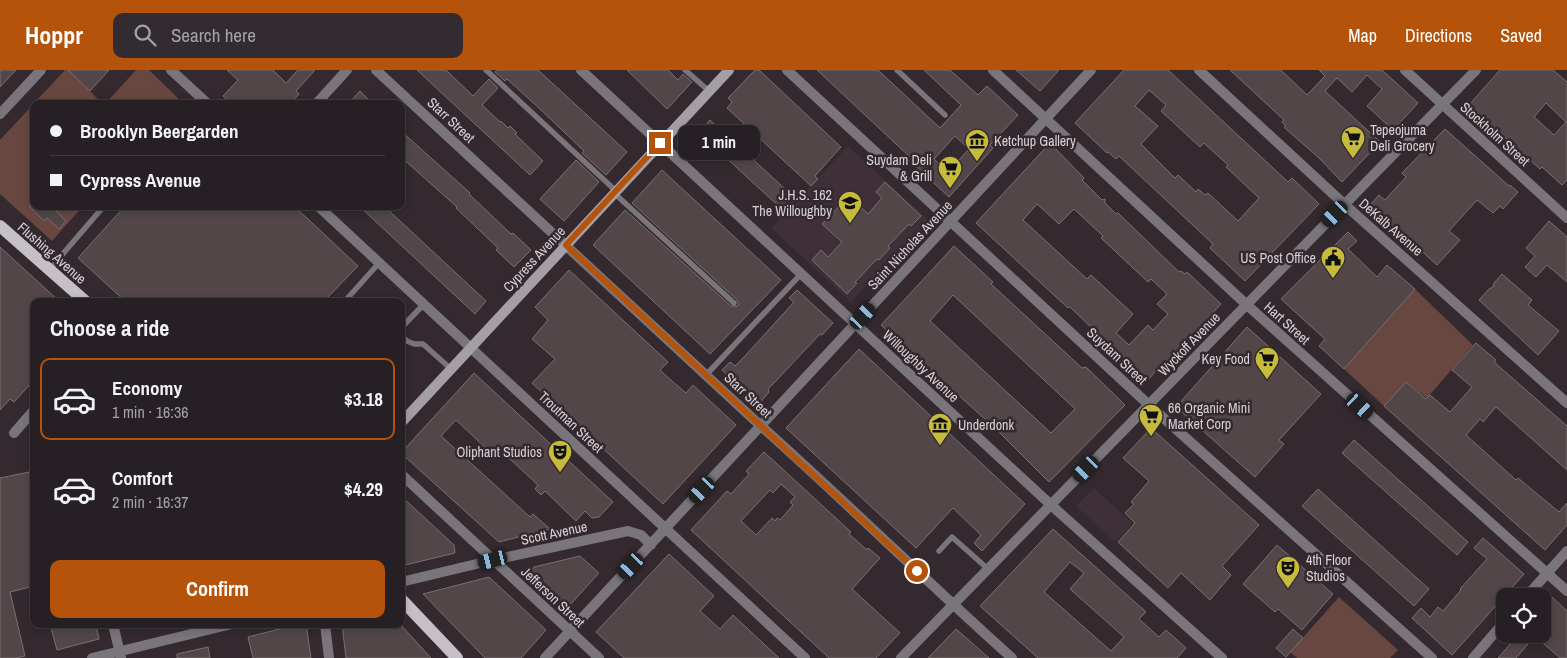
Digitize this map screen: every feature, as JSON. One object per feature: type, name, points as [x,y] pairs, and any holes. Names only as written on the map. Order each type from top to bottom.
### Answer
[{"type":"main road","name":"Cypress Avenue","points":[[405,418],[729,70]]},
{"type":"main road","name":"Flushing Avenue","points":[[0,226],[82,298]]},
{"type":"main road","points":[[405,603],[458,658]]},
{"type":"street","points":[[0,114],[41,70]]},
{"type":"street","points":[[320,100],[347,70]]},
{"type":"street","name":"Starr Street","points":[[376,70],[1012,658]]},
{"type":"street","name":"Willoughby Avenue","points":[[582,70],[1051,505],[1222,658]]},
{"type":"street","name":"Suydam Street","points":[[787,70],[1149,405],[1432,658]]},
{"type":"street","name":"Hart Street","points":[[993,70],[1247,305],[1567,591]]},
{"type":"street","name":"Saint Nicholas Avenue","points":[[546,658],[1091,70]]},
{"type":"street","name":"DeKalb Avenue","points":[[1199,70],[1344,204],[1567,403]]},
{"type":"street","name":"Stockholm Street","points":[[1405,70],[1567,218]]},
{"type":"street","name":"Wyckoff Avenue","points":[[901,658],[1476,70]]},
{"type":"street","points":[[175,71],[204,100]]},
{"type":"street","name":"Troutman Street","points":[[322,210],[805,658]]},
{"type":"street","points":[[14,433],[30,415]]},
{"type":"street","name":"Jefferson Street","points":[[405,478],[599,658]]},
{"type":"street","name":"Scott Avenue","points":[[405,581],[628,531],[641,535],[651,545]]},
{"type":"street","points":[[1534,588],[1567,551]]},
{"type":"street","points":[[114,628],[120,655]]},
{"type":"street","points":[[92,658],[120,655],[218,628]]},
{"type":"street","points":[[325,628],[329,658]]},
{"type":"street","points":[[1473,658],[1496,631]]},
{"type":"lane","points":[[486,70],[734,303]]},
{"type":"lane","points":[[686,70],[709,91]]},
{"type":"lane","points":[[897,70],[945,115]]},
{"type":"lane","points":[[49,270],[101,210]]},
{"type":"lane","points":[[348,298],[379,263]]},
{"type":"lane","points":[[706,375],[801,274]]},
{"type":"lane","points":[[405,324],[424,304]]},
{"type":"lane","points":[[405,339],[414,344],[423,344],[451,369]]},
{"type":"lane","points":[[939,551],[952,537],[988,569]]},
{"type":"shaded area","points":[[65,70],[68,70],[99,100],[37,100]]},
{"type":"shaded area","points":[[136,70],[149,70],[180,100],[109,100]]},
{"type":"shaded area","points":[[30,108],[30,210],[79,210],[52,241],[0,194],[0,140]]},
{"type":"shaded area","name":"J.H.S. 162 The Willoughby","points":[[848,146],[929,220],[851,302],[771,228]]},
{"type":"shaded area","points":[[1415,289],[1473,345],[1427,398],[1406,382],[1384,406],[1344,369]]},
{"type":"shaded area","points":[[1094,488],[1133,523],[1115,542],[1076,506]]},
{"type":"shaded area","points":[[1339,597],[1398,650],[1390,658],[1297,658],[1290,652]]},
{"type":"building","points":[[0,70],[16,70],[0,87]]},
{"type":"building","points":[[68,70],[109,70],[90,91]]},
{"type":"building","points":[[227,70],[273,70],[286,83],[298,70],[315,70],[296,91],[299,94],[294,100],[228,100],[223,96],[238,80]]},
{"type":"building","points":[[417,70],[446,70],[473,96],[489,79],[498,88],[482,105],[508,128],[510,126],[517,133],[515,134],[543,161],[530,175]]},
{"type":"building","points":[[497,70],[538,70],[627,152],[606,175],[540,109],[507,79],[505,81],[495,72]]},
{"type":"building","points":[[627,70],[668,70],[678,80],[683,74],[692,82],[667,109]]},
{"type":"building","points":[[755,70],[759,70],[841,147],[815,176],[818,179],[811,186],[727,108],[732,102],[728,98]]},
{"type":"building","points":[[817,70],[878,70],[940,128],[961,105],[924,70],[950,70],[978,95],[987,86],[1018,115],[990,145],[993,148],[949,197],[909,160],[911,158]],"holes":[[[955,136],[969,149],[948,172],[934,159]]]},
{"type":"building","points":[[1016,70],[1059,70],[1040,91]]},
{"type":"building","points":[[1124,70],[1168,70],[1288,182],[1292,178],[1319,204],[1245,281],[1210,248],[1213,244],[1119,156],[1116,159],[1107,153],[1075,123]],"holes":[[[1149,90],[1166,105],[1161,111],[1200,147],[1204,143],[1259,198],[1238,221],[1208,193],[1205,195],[1198,189],[1196,192],[1178,175],[1175,178],[1141,144],[1158,126],[1135,106]]]},
{"type":"building","points":[[1230,70],[1281,70],[1307,95],[1325,76],[1319,70],[1382,70],[1418,103],[1393,130],[1367,106],[1382,89],[1367,75],[1352,92],[1337,78],[1325,91],[1380,142],[1342,182],[1319,158],[1285,128],[1282,122],[1284,120]]},
{"type":"building","points":[[1500,70],[1553,70],[1567,82],[1567,180],[1562,185],[1542,167],[1540,169],[1469,105]],"holes":[[[1546,103],[1566,122],[1554,135],[1534,117]]]},
{"type":"building","points":[[360,91],[369,100],[352,100]]},
{"type":"building","points":[[710,120],[796,199],[785,212],[699,133]]},
{"type":"building","points":[[1445,129],[1518,192],[1503,209],[1500,206],[1493,213],[1477,200],[1449,231],[1460,240],[1437,265],[1370,205],[1379,195],[1385,200],[1406,177],[1402,173]]},
{"type":"building","points":[[405,135],[470,193],[511,234],[513,233],[531,250],[514,267],[457,207],[405,161]]},
{"type":"building","points":[[1050,143],[1084,178],[1082,180],[1102,200],[1105,199],[1105,203],[1116,214],[1118,213],[1179,272],[1181,271],[1185,274],[1187,272],[1221,304],[1158,372],[1156,371],[1147,381],[1070,307],[1068,308],[976,223]],"holes":[[[1037,204],[1059,224],[1074,209],[1103,236],[1101,238],[1148,282],[1151,279],[1167,294],[1157,304],[1168,314],[1153,330],[1148,325],[1129,345],[1116,333],[1133,314],[1091,275],[1087,279],[1023,220]]]},
{"type":"building","points":[[576,160],[599,182],[564,221],[540,199]]},
{"type":"building","points":[[662,170],[781,280],[710,354],[593,245],[625,210],[731,306],[739,304],[737,300],[632,203]]},
{"type":"building","points":[[885,182],[921,216],[911,226],[909,224],[888,246],[890,248],[855,282],[857,283],[847,294],[812,260],[821,250],[828,257],[842,242],[822,224],[849,196],[868,214],[882,198],[876,192]]},
{"type":"building","points":[[33,210],[55,210],[66,221],[59,229],[47,218],[44,221]]},
{"type":"building","points":[[121,210],[298,210],[358,266],[327,298],[122,298],[78,258]]},
{"type":"building","points":[[363,210],[388,210],[486,301],[475,314]]},
{"type":"building","points":[[1549,221],[1567,237],[1567,282],[1547,265],[1536,277],[1525,267],[1535,256],[1526,248]]},
{"type":"building","points":[[1348,232],[1357,241],[1348,249],[1377,277],[1387,265],[1415,289],[1344,369],[1319,346],[1325,339],[1281,299]]},
{"type":"building","points":[[954,246],[993,282],[991,284],[1082,368],[1086,367],[1125,405],[1049,482],[997,430],[881,325]],"holes":[[[953,295],[1075,409],[1051,433],[930,321]]]},
{"type":"building","points":[[0,247],[56,298],[30,298],[30,384],[14,402],[10,399],[0,410]]},
{"type":"building","points":[[569,270],[668,362],[660,370],[686,393],[693,385],[736,425],[663,504],[532,383],[555,359],[532,339],[548,320],[535,307]]},
{"type":"building","points":[[1502,274],[1532,300],[1528,305],[1559,331],[1538,355],[1479,300],[1493,287]]},
{"type":"building","points":[[797,290],[833,323],[822,335],[820,334],[768,389],[769,392],[759,404],[722,370],[730,362],[735,366],[745,356],[794,302],[789,298]]},
{"type":"building","points":[[1247,327],[1321,394],[1279,440],[1284,444],[1255,477],[1176,407]]},
{"type":"building","points":[[1476,343],[1496,360],[1494,362],[1567,426],[1567,470],[1496,407],[1483,422],[1480,419],[1466,435],[1516,480],[1518,478],[1559,512],[1567,503],[1567,525],[1545,550],[1384,406],[1406,382],[1426,399],[1430,395],[1450,412],[1472,387],[1452,370]]},
{"type":"building","points":[[859,349],[1025,504],[982,551],[974,543],[981,535],[953,508],[916,548],[786,428]]},
{"type":"building","points":[[474,373],[613,502],[599,517],[592,518],[585,511],[576,521],[545,491],[541,495],[535,489],[538,485],[498,448],[492,454],[456,420],[441,436],[530,517],[533,514],[550,529],[499,542],[405,457],[405,449]]},
{"type":"building","points":[[1151,428],[1259,525],[1222,566],[1231,575],[1210,600],[1181,573],[1168,588],[1118,542],[1135,523],[1125,513],[1134,504],[1131,502],[1149,481],[1123,458]]},
{"type":"building","points":[[1354,440],[1468,542],[1457,555],[1342,453]]},
{"type":"building","points":[[764,452],[851,532],[849,534],[867,550],[868,548],[880,558],[852,589],[900,633],[876,658],[829,658],[691,530],[727,491],[731,494],[749,474],[746,471]],"holes":[[[781,484],[795,497],[790,502],[793,505],[780,520],[777,518],[775,521],[772,518],[756,535],[741,521],[770,490],[773,493]]]},
{"type":"building","points":[[30,472],[30,587],[10,592],[25,656],[16,658],[0,658],[0,478]]},
{"type":"building","points":[[1318,489],[1429,589],[1414,606],[1302,506]]},
{"type":"building","points":[[405,500],[454,545],[455,553],[405,565]]},
{"type":"building","points":[[1053,529],[1146,612],[1139,619],[1159,637],[1166,630],[1186,648],[1177,658],[1038,658],[980,606]],"holes":[[[1070,562],[1084,573],[1070,589],[1124,637],[1111,651],[1044,592]]]},
{"type":"building","points":[[1483,538],[1524,574],[1512,588],[1496,588],[1496,606],[1452,655],[1412,618],[1421,608],[1430,617],[1438,607],[1443,611],[1487,559],[1474,548]]},
{"type":"building","name":"4th Floor Studios","points":[[1277,545],[1333,594],[1302,630],[1278,609],[1275,612],[1243,584]]},
{"type":"building","points":[[669,554],[714,596],[700,611],[720,629],[733,615],[779,658],[624,658],[596,632]]},
{"type":"building","points":[[580,556],[599,573],[568,607],[530,572],[534,567]]},
{"type":"building","points":[[489,577],[546,630],[521,658],[485,658],[423,594]]},
{"type":"building","points":[[1551,598],[1567,611],[1567,658],[1560,658],[1543,643],[1551,643]]},
{"type":"building","points":[[51,628],[97,628],[99,639],[57,650]]},
{"type":"building","points":[[283,628],[307,628],[311,658],[253,658],[248,637]]},
{"type":"building","points":[[342,628],[404,628],[431,658],[346,658]]},
{"type":"building","points":[[956,629],[989,658],[928,658]]},
{"type":"building","points":[[1293,629],[1303,638],[1286,657],[1276,648]]},
{"type":"building","points":[[1511,643],[1529,643],[1516,658],[1498,658]]},
{"type":"building","points":[[208,647],[210,658],[177,658],[177,654]]},
{"type":"place","name":"Tepeojuma Deli Grocery","points":[[1353,159]]},
{"type":"place","name":"Ketchup Gallery","points":[[977,162]]},
{"type":"place","name":"Suydam Deli & Grill","points":[[950,189]]},
{"type":"place","name":"J.H.S. 162 The Willoughby","points":[[850,224]]},
{"type":"place","name":"US Post Office","points":[[1333,279]]},
{"type":"place","name":"Key Food","points":[[1267,380]]},
{"type":"place","name":"66 Organic Mini Market Corp","points":[[1151,437]]},
{"type":"place","name":"Underdonk","points":[[940,446]]},
{"type":"place","name":"Oliphant Studios","points":[[560,473]]},
{"type":"place","name":"4th Floor Studios","points":[[1288,589]]},
{"type":"route","points":[[660,143],[566,245],[917,571]]}]
